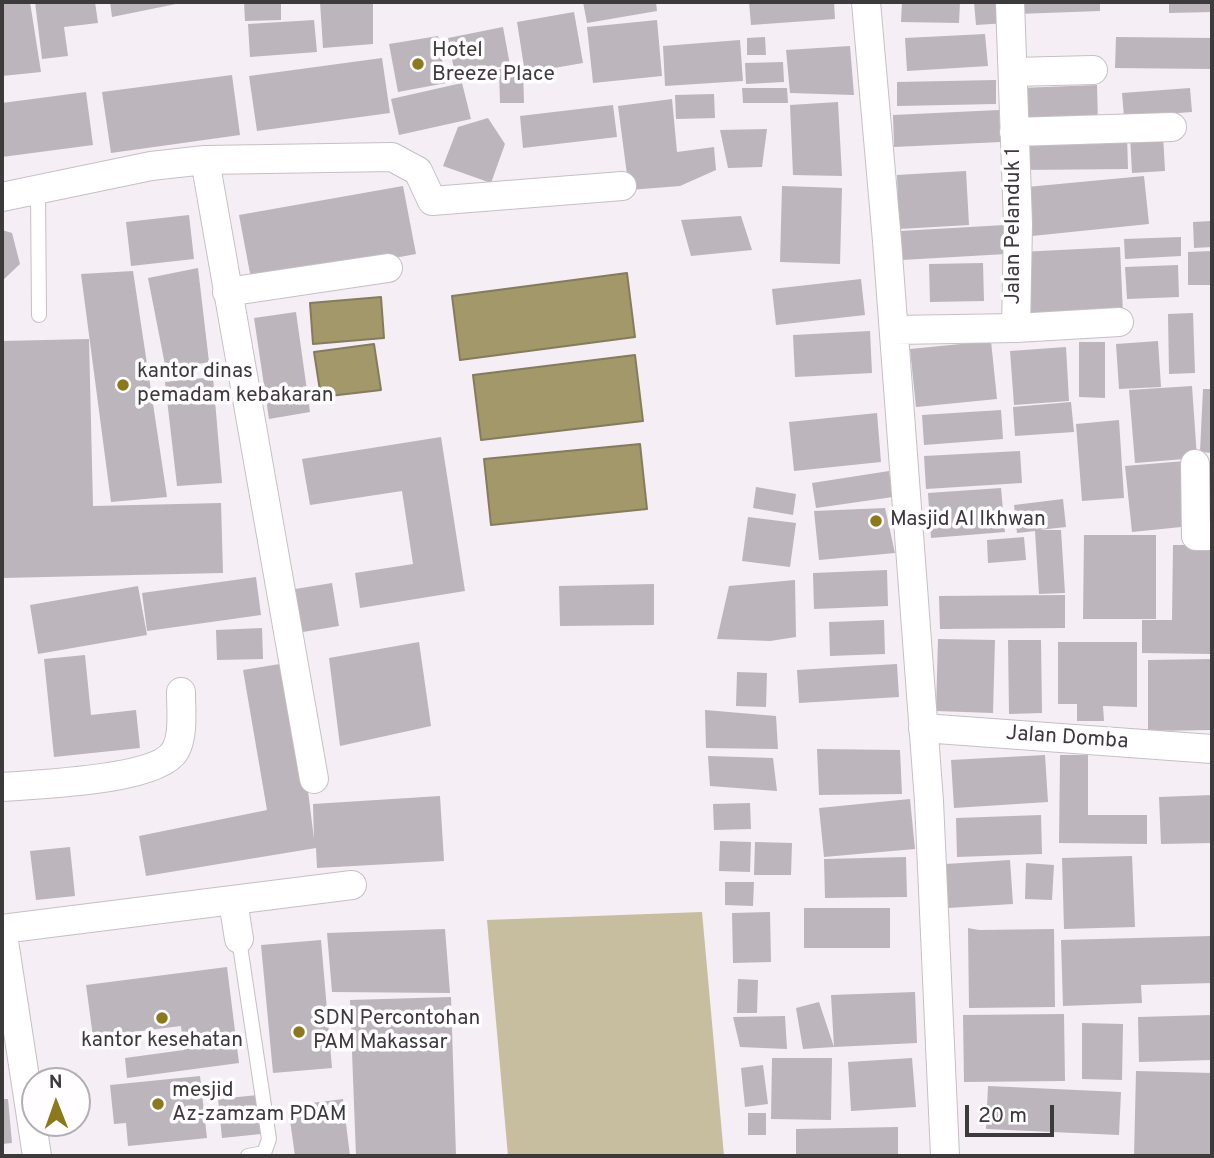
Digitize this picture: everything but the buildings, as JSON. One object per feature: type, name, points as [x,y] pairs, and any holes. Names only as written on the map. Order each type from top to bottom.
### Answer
[{"type":"street","points":[[866,2],[894,330],[935,898],[945,1156]]},
{"type":"street","name":"Jalan Pelanduk 1","points":[[894,330],[1016,328],[1018,224],[1010,2]]},
{"type":"street","points":[[1013,72],[1093,70]]},
{"type":"street","points":[[1014,132],[1172,127]]},
{"type":"street","points":[[2,197],[150,166],[205,160],[392,157],[418,171],[432,201],[622,186]]},
{"type":"street","points":[[205,160],[314,779]]},
{"type":"street","points":[[227,292],[388,268]]},
{"type":"street","points":[[1016,328],[1119,322]]},
{"type":"street","points":[[1195,464],[1196,536],[1212,536]]},
{"type":"street","points":[[2,787],[126,775],[160,765],[175,751],[181,726],[181,692]]},
{"type":"street","name":"Jalan Domba","points":[[922,728],[1212,749]]},
{"type":"street","points":[[37,1156],[2,928],[352,885]]},
{"type":"street","points":[[233,901],[239,939]]},
{"type":"lane","points":[[38,191],[39,315]]},
{"type":"lane","points":[[239,939],[269,1139],[264,1153],[248,1156]]},
{"type":"shaded area","points":[[627,273],[635,337],[460,360],[452,296]]},
{"type":"shaded area","points":[[381,297],[384,338],[313,344],[310,303]]},
{"type":"shaded area","points":[[374,344],[381,390],[321,397],[314,352]]},
{"type":"shaded area","points":[[635,355],[643,421],[481,440],[473,375]]},
{"type":"shaded area","points":[[640,444],[647,509],[491,525],[484,459]]},
{"type":"shaded area","points":[[702,912],[724,1156],[508,1156],[487,920]]},
{"type":"place","name":"Hotel Breeze Place","points":[[418,64]]},
{"type":"place","name":"kantor dinas pemadam kebakaran","points":[[123,385]]},
{"type":"place","name":"Masjid Al Ikhwan","points":[[876,521]]},
{"type":"place","name":"kantor kesehatan","points":[[162,1018]]},
{"type":"place","name":"SDN Percontohan PAM Makassar","points":[[299,1032]]},
{"type":"place","name":"mesjid Az-zamzam PDAM","points":[[158,1104]]}]
